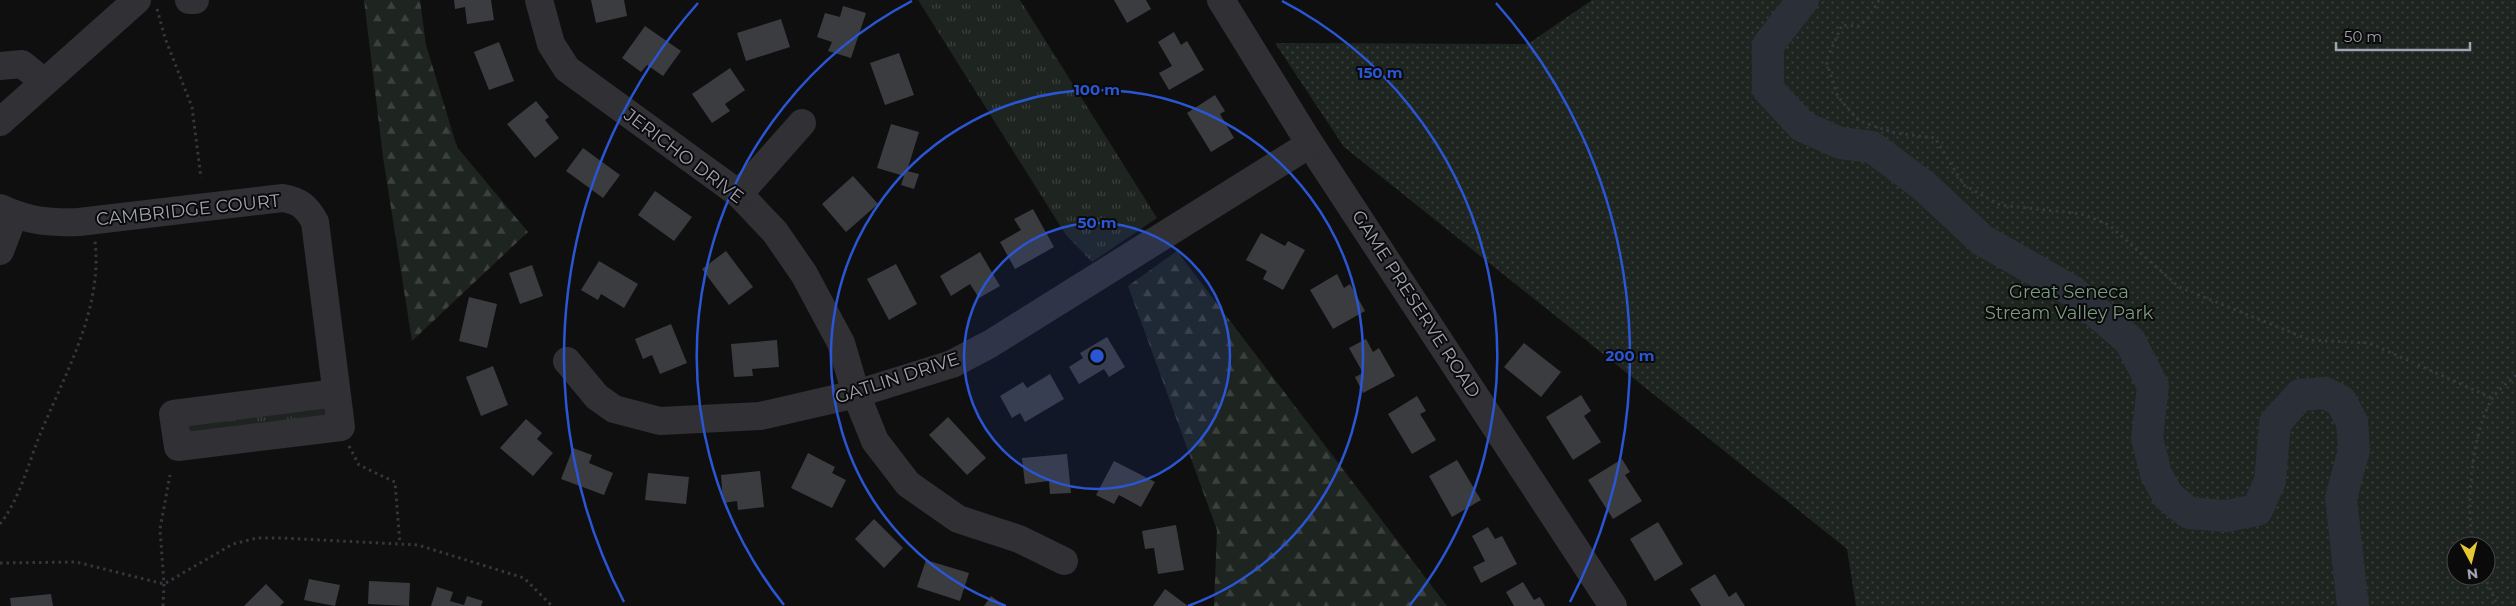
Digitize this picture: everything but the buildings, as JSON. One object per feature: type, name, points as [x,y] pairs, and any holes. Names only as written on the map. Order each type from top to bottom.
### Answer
[{"type":"street","points":[[189,0],[195,0]]},
{"type":"street","name":"JERICHO DRIVE","points":[[539,0],[551,44],[567,69],[738,194],[774,232],[804,274],[841,343],[856,394],[875,440],[908,484],[958,519],[1019,539],[1064,561]]},
{"type":"street","name":"GAME PRESERVE ROAD","points":[[1221,0],[1310,144],[1613,606]]},
{"type":"street","points":[[0,122],[44,82],[147,1]]},
{"type":"street","points":[[0,66],[22,64],[44,82]]},
{"type":"street","points":[[738,194],[802,123]]},
{"type":"street","name":"GATLIN DRIVE","points":[[567,361],[597,397],[614,409],[660,421],[760,416],[856,394],[952,364],[990,344],[1310,144]]},
{"type":"street","name":"CAMBRIDGE COURT","points":[[7,211],[46,223],[93,220],[283,198],[297,200],[308,209],[315,222],[341,427]]},
{"type":"street","points":[[0,251],[7,211]]},
{"type":"street","points":[[336,393],[174,414],[178,448],[341,427]]},
{"type":"path","points":[[1878,0],[1869,17],[1859,26],[1842,25],[1826,62],[1838,97],[1859,122],[1895,133],[1935,138],[1964,185],[2000,205],[2082,214],[2109,226],[2179,287],[2310,340],[2329,339],[2369,343],[2492,398]]},
{"type":"path","points":[[147,1],[165,38],[192,107],[201,178]]},
{"type":"path","points":[[0,524],[16,495],[83,330],[96,275],[93,220]]},
{"type":"path","points":[[2472,536],[2471,512],[2478,434],[2492,398],[2516,375]]},
{"type":"path","points":[[341,427],[351,453],[359,465],[395,482],[400,544]]},
{"type":"path","points":[[163,606],[164,584],[160,529],[170,475]]},
{"type":"path","points":[[0,563],[76,562],[164,584],[233,544],[257,538],[418,545],[524,578],[552,606]]},
{"type":"path","points":[[2489,586],[2498,606]]},
{"type":"green space","points":[[364,0],[420,0],[426,45],[457,147],[528,232],[412,341],[383,157]]},
{"type":"green space","points":[[918,0],[1020,0],[1157,218],[1092,262],[1066,235]]},
{"type":"green space","name":"Great Seneca Stream Valley Park","points":[[1592,0],[2516,0],[2516,606],[1856,606],[1847,549],[1344,147],[1275,43],[1528,44]]},
{"type":"green space","points":[[1177,251],[1447,606],[1214,606],[1217,530],[1128,286]]},
{"type":"green space","points":[[324,405],[330,415],[191,437],[185,425]]},
{"type":"waterway","points":[[1803,0],[1768,45],[1768,89],[1802,126],[1840,143],[1872,147],[1924,186],[1982,240],[2072,291],[2130,341],[2153,386],[2147,438],[2156,474],[2168,496],[2189,513],[2226,516],[2257,510],[2270,481],[2275,423],[2300,395],[2325,393],[2341,401],[2352,422],[2354,450],[2341,498],[2353,606]]}]
